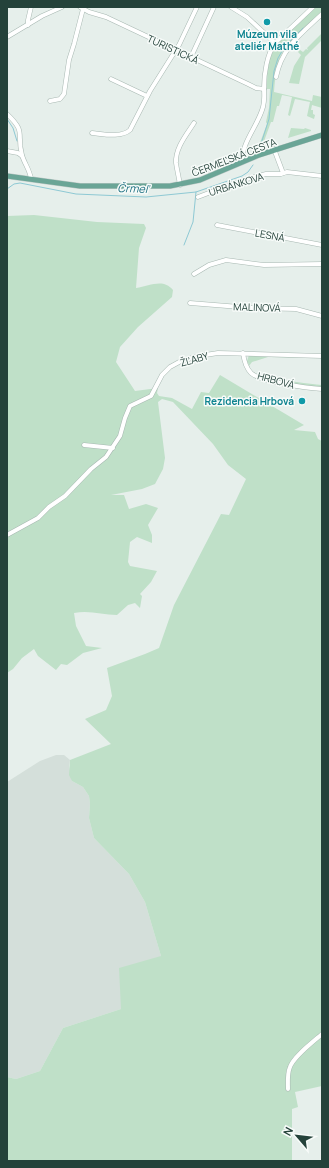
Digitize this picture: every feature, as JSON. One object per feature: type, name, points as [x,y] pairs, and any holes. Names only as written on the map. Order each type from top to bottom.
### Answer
[{"type":"main road","name":"ČERMEĽSKÁ CESTA","points":[[7,176],[66,185],[153,187],[180,185],[203,179],[274,149],[322,135]]},
{"type":"street","points":[[28,25],[31,7]]},
{"type":"street","points":[[7,37],[42,16],[62,7]]},
{"type":"street","points":[[92,133],[118,134],[128,132],[147,96],[175,50],[197,7]]},
{"type":"street","points":[[191,57],[214,7]]},
{"type":"street","points":[[231,7],[241,9],[275,43]]},
{"type":"street","points":[[242,162],[245,145],[264,105],[264,89],[270,50],[275,43],[313,7]]},
{"type":"street","name":"TURISTICKÁ","points":[[50,101],[60,99],[64,94],[69,60],[74,44],[81,8],[106,17],[256,88],[264,89]]},
{"type":"street","points":[[276,78],[283,54],[292,43],[322,14]]},
{"type":"street","points":[[111,79],[147,96]]},
{"type":"street","points":[[7,114],[19,128],[22,156],[30,172],[31,179]]},
{"type":"street","points":[[180,185],[176,164],[177,153],[194,123]]},
{"type":"street","points":[[274,149],[283,173]]},
{"type":"street","points":[[7,151],[18,153],[22,156]]},
{"type":"street","name":"URBÁNKOVA","points":[[198,196],[243,180],[266,174],[287,172],[322,176]]},
{"type":"street","name":"LESNÁ","points":[[217,225],[322,245]]},
{"type":"street","points":[[194,274],[209,265],[226,260],[264,265],[322,264]]},
{"type":"street","name":"MALINOVÁ","points":[[190,303],[252,308],[296,309],[322,316]]},
{"type":"street","name":"ŽĽABY","points":[[7,535],[38,518],[48,507],[64,496],[91,469],[106,457],[120,436],[130,406],[151,396],[162,375],[170,367],[187,359],[206,354],[218,353],[322,356]]},
{"type":"street","name":"HRBOVÁ","points":[[243,353],[244,361],[249,370],[259,378],[303,387],[322,389]]},
{"type":"street","points":[[84,444],[113,448]]},
{"type":"street","points":[[288,1089],[288,1073],[291,1065],[297,1057],[322,1034]]},
{"type":"shaded area","points":[[56,755],[64,755],[70,760],[69,766],[72,781],[83,787],[89,796],[89,818],[94,838],[129,874],[145,902],[161,956],[121,1009],[63,1028],[40,1071],[16,1079],[7,1077],[7,782],[40,761]]},
{"type":"green space","points":[[316,7],[322,7],[322,12],[294,38],[281,55],[275,78],[274,92],[312,101],[313,95],[322,97],[322,108],[312,105],[311,110],[313,110],[313,114],[315,115],[314,119],[307,116],[310,102],[295,99],[290,116],[288,115],[292,97],[282,95],[279,106],[277,106],[273,122],[271,122],[263,144],[264,146],[258,148],[267,124],[270,89],[267,89],[267,74],[272,54],[277,44],[293,27]]},
{"type":"green space","points":[[322,33],[322,40],[305,57],[299,84],[289,83],[294,66],[301,55],[298,52],[300,50],[303,52],[306,49],[308,50],[307,48]]},
{"type":"green space","points":[[291,128],[305,128],[311,131],[288,138]]},
{"type":"green space","points":[[34,215],[97,222],[144,224],[146,228],[139,248],[136,288],[156,284],[165,284],[173,290],[172,297],[138,327],[120,347],[116,362],[135,391],[158,388],[157,393],[159,396],[172,398],[192,409],[201,392],[209,393],[220,375],[304,425],[294,430],[315,432],[318,439],[322,441],[322,1086],[295,1092],[298,1107],[292,1109],[292,1161],[7,1161],[7,1077],[16,1079],[40,1071],[63,1028],[121,1009],[119,968],[161,956],[145,902],[129,874],[94,838],[89,818],[89,796],[83,787],[72,781],[69,775],[70,760],[111,744],[85,719],[106,710],[112,696],[107,668],[159,648],[174,605],[221,514],[229,515],[246,479],[228,465],[213,444],[173,402],[162,399],[158,402],[165,458],[163,469],[155,484],[142,489],[111,495],[124,495],[129,509],[146,504],[158,508],[148,525],[152,535],[152,543],[137,537],[130,542],[128,562],[130,566],[157,571],[151,582],[140,594],[142,596],[140,608],[135,603],[128,605],[117,615],[85,612],[74,613],[76,626],[86,646],[102,648],[83,653],[67,665],[61,664],[56,670],[38,656],[34,649],[22,658],[13,669],[7,673],[7,216]]},
{"type":"green space","points":[[249,355],[321,358],[268,357],[252,362],[249,366],[247,361]]},
{"type":"green space","points":[[251,369],[253,372],[265,376],[322,385],[322,388],[295,385],[284,381],[261,377],[253,373]]},
{"type":"waterway","name":"Črmeľ","points":[[260,147],[269,119],[274,71],[278,58],[285,46],[303,28]]},
{"type":"waterway","points":[[7,119],[13,128],[17,141]]},
{"type":"waterway","name":"Črmeľ","points":[[7,189],[14,184],[20,183],[76,194],[146,197],[196,192],[242,176],[248,172],[253,165]]},
{"type":"waterway","points":[[184,245],[193,222],[196,192]]},
{"type":"place","name":"Múzeum vila ateliér Mathé","points":[[267,22]]},
{"type":"place","name":"Rezidencia Hrbová","points":[[302,401]]}]
